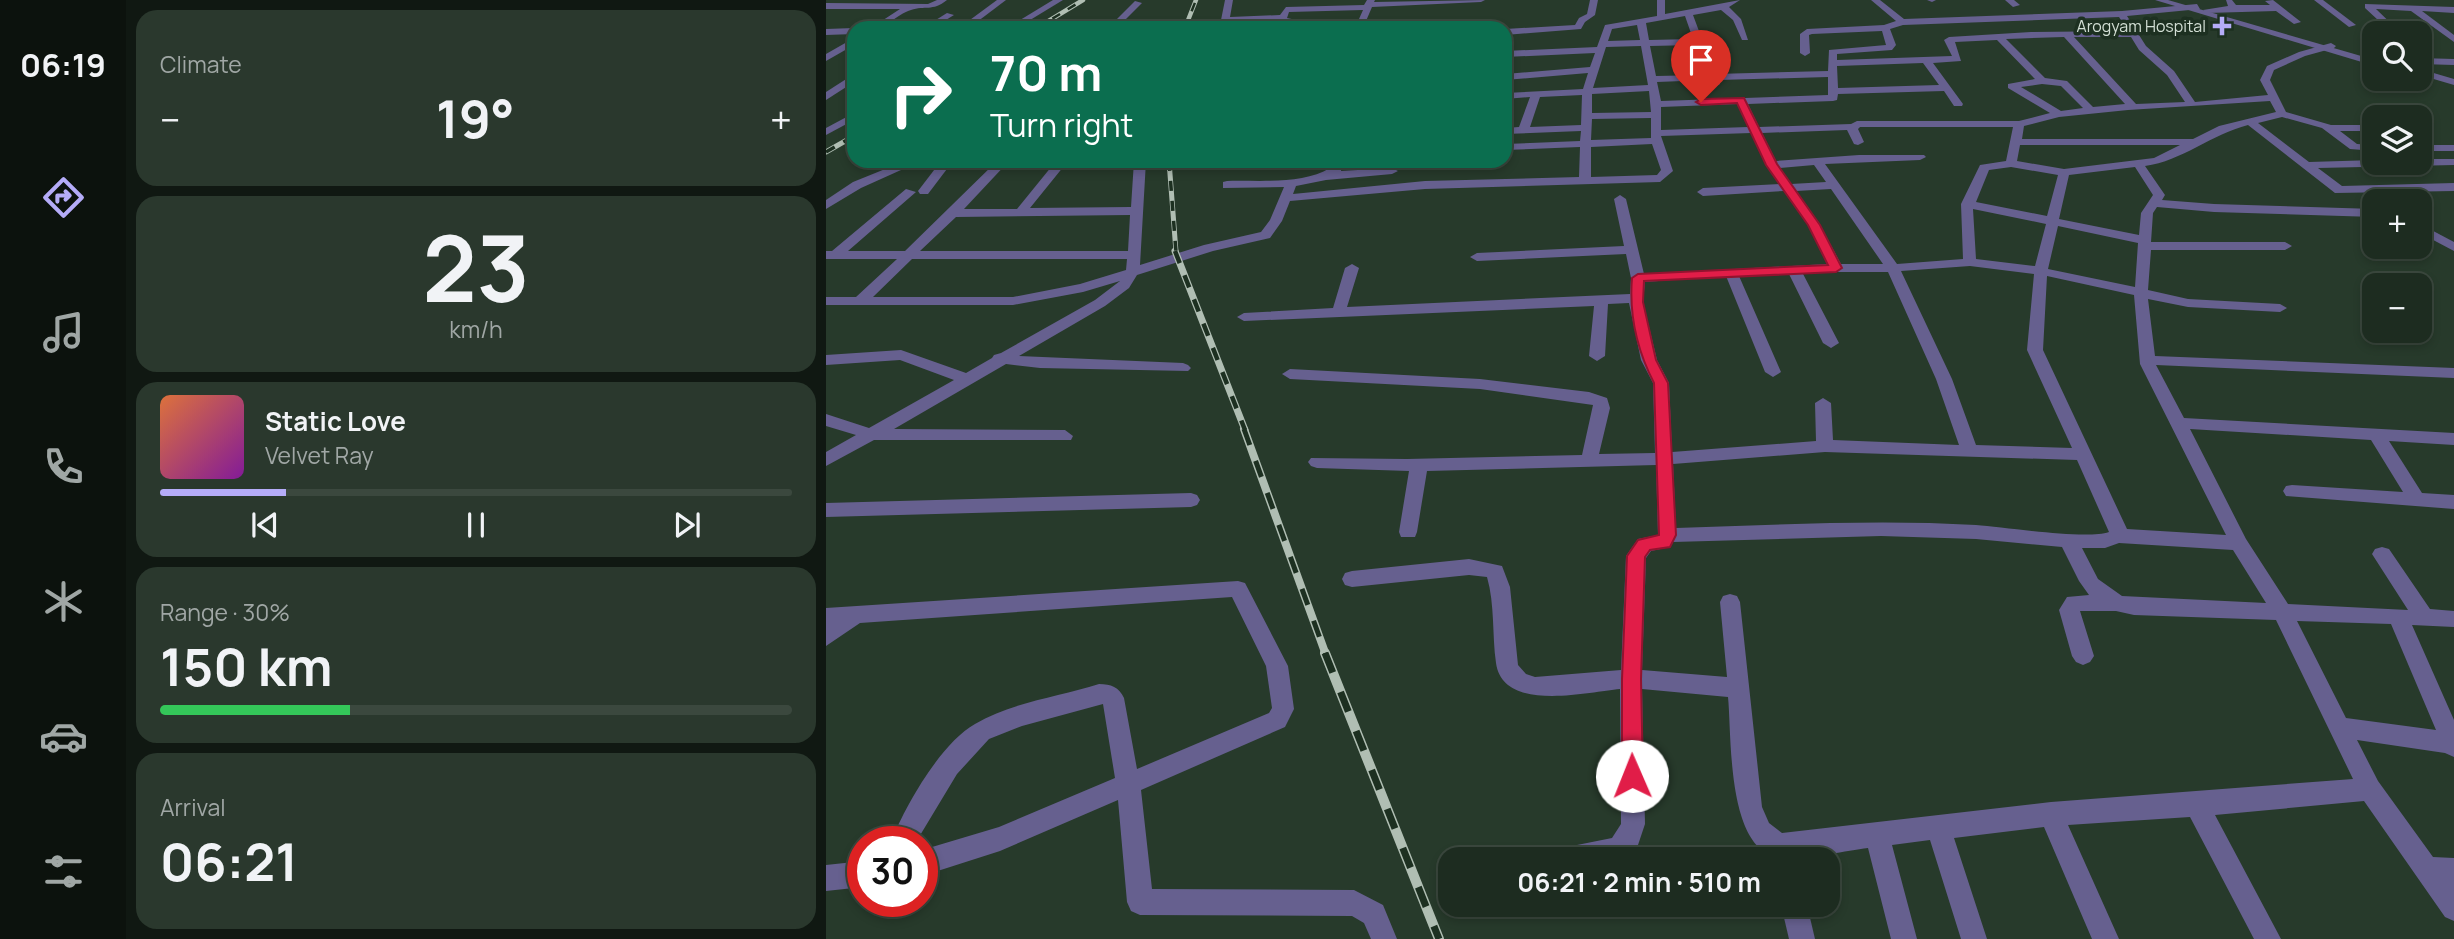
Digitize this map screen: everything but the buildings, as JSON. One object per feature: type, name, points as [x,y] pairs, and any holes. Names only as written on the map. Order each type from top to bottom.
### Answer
[{"type":"street","points":[[826,6],[930,7],[943,0]]},
{"type":"street","points":[[973,21],[1002,0]]},
{"type":"street","points":[[1023,21],[1059,0]]},
{"type":"street","points":[[1223,21],[1229,0]]},
{"type":"street","points":[[1287,21],[1282,20],[1293,0]]},
{"type":"street","points":[[1241,21],[1368,4],[1481,0]]},
{"type":"street","points":[[1512,32],[1578,27],[1582,20],[1591,15],[1594,0]]},
{"type":"street","points":[[1661,0],[1661,18]]},
{"type":"street","points":[[1585,178],[1587,90],[1608,27],[1723,7],[1736,0]]},
{"type":"street","points":[[1875,0],[1902,22]]},
{"type":"street","points":[[2159,0],[2327,47]]},
{"type":"street","points":[[2171,0],[2362,57]]},
{"type":"street","points":[[2266,0],[2297,22]]},
{"type":"street","points":[[2318,0],[2352,25]]},
{"type":"street","points":[[2439,0],[2454,8]]},
{"type":"street","points":[[1119,21],[1138,3]]},
{"type":"street","points":[[1362,21],[1368,4]]},
{"type":"street","points":[[1805,54],[1804,34],[1810,31],[1885,28],[1902,22],[2122,14],[2230,4],[2279,8]]},
{"type":"street","points":[[2384,21],[2368,6],[2454,8]]},
{"type":"street","points":[[887,21],[910,7]]},
{"type":"street","points":[[1723,7],[1737,19],[1745,38]]},
{"type":"street","points":[[2413,8],[2454,39]]},
{"type":"street","points":[[1890,12],[1936,10]]},
{"type":"street","points":[[1689,14],[1715,87],[1723,101]]},
{"type":"street","points":[[2122,14],[2142,48],[2171,73],[2192,105]]},
{"type":"street","points":[[940,21],[950,15]]},
{"type":"street","points":[[1997,17],[2031,35]]},
{"type":"street","points":[[1286,198],[1425,185],[1652,178],[1665,175],[1667,171],[1656,137],[1656,110],[1641,22]]},
{"type":"street","points":[[1512,131],[1723,101],[1833,98],[1830,55],[1835,51],[1889,48],[1891,44],[1885,28]]},
{"type":"street","points":[[2440,28],[2454,29]]},
{"type":"street","points":[[826,32],[847,31]]},
{"type":"street","points":[[1968,68],[1958,59],[1949,40],[2031,35],[2134,34]]},
{"type":"street","points":[[2067,35],[2133,107]]},
{"type":"street","points":[[1999,37],[2042,81]]},
{"type":"street","points":[[1512,53],[1643,43],[1699,42]]},
{"type":"street","points":[[826,58],[847,45]]},
{"type":"street","points":[[2282,114],[2265,80],[2270,68],[2327,47]]},
{"type":"street","points":[[1512,96],[1711,76],[1780,75],[1958,59]]},
{"type":"street","points":[[1926,60],[1958,104]]},
{"type":"street","points":[[2432,61],[2454,62]]},
{"type":"street","points":[[1512,76],[1592,70]]},
{"type":"street","points":[[1780,75],[1788,100]]},
{"type":"street","points":[[2432,78],[2454,84]]},
{"type":"street","points":[[826,84],[847,81]]},
{"type":"street","points":[[2059,114],[2012,86],[2042,81],[2064,83],[2091,111]]},
{"type":"street","points":[[826,97],[847,84]]},
{"type":"street","points":[[1834,91],[1947,88]]},
{"type":"street","points":[[1523,130],[1536,94]]},
{"type":"street","points":[[1512,147],[1869,124],[2019,124],[2059,114],[2272,98]]},
{"type":"street","points":[[1741,100],[1772,165],[1814,225],[1836,268]]},
{"type":"street","points":[[1970,262],[1967,204],[1984,167],[2011,164],[2064,172],[2135,165],[2157,161],[2223,128],[2282,114],[2328,128],[2362,128]]},
{"type":"street","points":[[826,132],[847,120]]},
{"type":"street","points":[[2248,120],[2310,165],[2339,190],[2362,190]]},
{"type":"street","points":[[2011,164],[2019,124]]},
{"type":"street","points":[[1852,127],[1858,142]]},
{"type":"street","points":[[2328,128],[2354,147],[2362,147]]},
{"type":"street","points":[[2114,141],[2159,195],[2147,213],[2141,295],[2147,360],[2176,423],[2239,543],[2282,611],[2370,789],[2454,908]]},
{"type":"street","points":[[2016,142],[2194,142]]},
{"type":"street","points":[[2432,148],[2454,148]]},
{"type":"street","points":[[1772,165],[1920,157]]},
{"type":"street","points":[[1817,161],[1892,268],[1966,435],[1968,444],[1964,451]]},
{"type":"street","points":[[2310,165],[2454,162]]},
{"type":"street","points":[[826,205],[857,184],[897,168]]},
{"type":"street","points":[[831,254],[917,191],[940,168]]},
{"type":"street","points":[[860,301],[953,214],[996,168]]},
{"type":"street","points":[[1021,212],[1056,168]]},
{"type":"street","points":[[826,460],[1112,295],[1129,281],[1134,263],[1139,168]]},
{"type":"street","points":[[1326,176],[1336,168]]},
{"type":"street","points":[[1227,185],[1291,183],[1326,176],[1392,171]]},
{"type":"street","points":[[2064,172],[2041,271],[2035,316],[2035,350],[2118,529],[2118,536]]},
{"type":"street","points":[[826,300],[1013,301],[1083,288],[1134,263],[1265,235],[1276,221],[1291,183]]},
{"type":"street","points":[[1703,192],[1834,185]]},
{"type":"street","points":[[2398,189],[2454,187]]},
{"type":"street","points":[[1620,199],[1638,278],[1636,298],[1649,360],[1661,383],[1667,535],[1664,542],[1644,544],[1636,556],[1631,679],[1633,824],[1628,839],[1621,847]]},
{"type":"street","points":[[2156,203],[2214,208],[2362,213]]},
{"type":"street","points":[[1967,204],[2145,243],[2285,246]]},
{"type":"street","points":[[953,214],[1135,211]]},
{"type":"street","points":[[2432,235],[2454,247]]},
{"type":"street","points":[[1477,257],[1632,250]]},
{"type":"street","points":[[831,254],[908,254],[1134,263]]},
{"type":"street","points":[[1638,278],[1793,268],[1892,268],[1970,262],[2041,271],[2141,295],[2210,305],[2280,308]]},
{"type":"street","points":[[1339,311],[1352,268]]},
{"type":"street","points":[[1793,268],[1831,343]]},
{"type":"street","points":[[1731,272],[1773,372]]},
{"type":"street","points":[[1244,317],[1636,298]]},
{"type":"street","points":[[1597,356],[1601,301]]},
{"type":"street","points":[[826,360],[901,355],[965,378]]},
{"type":"street","points":[[999,358],[1040,363],[1183,368]]},
{"type":"street","points":[[2147,360],[2454,373]]},
{"type":"street","points":[[1290,374],[1480,384],[1589,397],[1601,402],[1602,408],[1588,461]]},
{"type":"street","points":[[1823,402],[1825,446]]},
{"type":"street","points":[[826,420],[870,434],[1065,436]]},
{"type":"street","points":[[2176,423],[2454,439]]},
{"type":"street","points":[[2376,434],[2417,500]]},
{"type":"street","points":[[1317,462],[1419,464],[1663,459],[1825,446],[2084,454]]},
{"type":"street","points":[[1408,532],[1419,464]]},
{"type":"street","points":[[2292,491],[2454,502]]},
{"type":"street","points":[[826,510],[1191,500]]},
{"type":"street","points":[[1667,535],[1881,529],[1976,532],[2069,540],[2105,541],[2118,536],[2239,543]]},
{"type":"street","points":[[2069,540],[2092,588],[2115,604]]},
{"type":"street","points":[[2382,554],[2423,616]]},
{"type":"street","points":[[1352,579],[1469,567],[1494,571],[1500,587],[1507,667],[1514,679],[1535,687],[1631,679],[1739,688]]},
{"type":"street","points":[[826,615],[856,615],[1062,598],[1238,589],[1277,666],[1283,709],[1277,720],[1000,839],[938,858]]},
{"type":"street","points":[[1730,602],[1750,807],[1754,826],[1775,847]]},
{"type":"street","points":[[2083,656],[2069,610],[2074,603],[2454,619]]},
{"type":"street","points":[[826,637],[856,615]]},
{"type":"street","points":[[2398,616],[2453,744]]},
{"type":"street","points":[[912,826],[922,807],[974,736],[995,726],[1099,694],[1108,694],[1113,698],[1128,783],[1140,902],[1354,903],[1374,914],[1384,939]]},
{"type":"street","points":[[2339,727],[2453,744]]},
{"type":"street","points":[[1814,847],[1877,835],[2051,814],[2370,789]]},
{"type":"street","points":[[2196,804],[2268,939]]},
{"type":"street","points":[[2051,814],[2106,939]]},
{"type":"street","points":[[1938,827],[1974,939]]},
{"type":"street","points":[[1877,835],[1904,939]]},
{"type":"street","points":[[2427,869],[2454,871]]},
{"type":"street","points":[[826,878],[847,876]]},
{"type":"street","points":[[1797,917],[1802,939]]},
{"type":"railway","points":[[1048,21],[1083,0]]},
{"type":"railway","points":[[1188,21],[1196,0]]},
{"type":"railway","points":[[826,152],[847,140]]},
{"type":"railway","points":[[1170,168],[1176,252]]},
{"type":"railway","points":[[1175,251],[1245,430]]},
{"type":"railway","points":[[1244,429],[1326,655]]},
{"type":"railway","points":[[1325,653],[1439,939]]},
{"type":"place","name":"Arogyam Hospital","points":[[2222,26]]},
{"type":"route","points":[[1632,776],[1631,679],[1636,556],[1644,544],[1664,542],[1667,535],[1661,383],[1649,360],[1636,302],[1638,278],[1793,268],[1836,268],[1814,225],[1772,165],[1741,100],[1701,102]]}]
